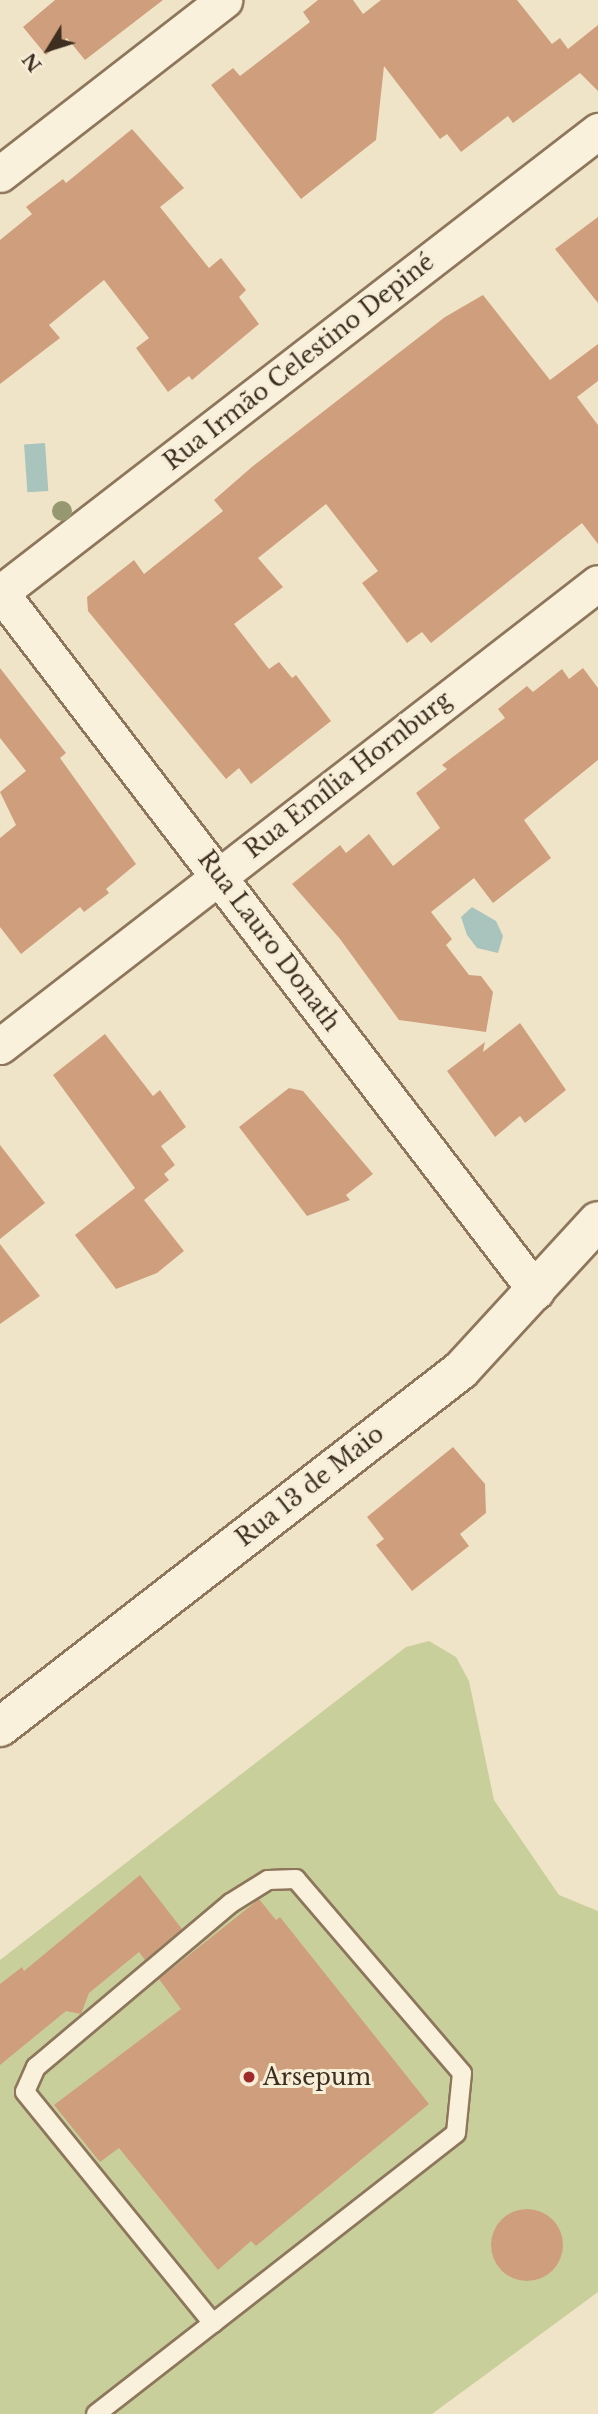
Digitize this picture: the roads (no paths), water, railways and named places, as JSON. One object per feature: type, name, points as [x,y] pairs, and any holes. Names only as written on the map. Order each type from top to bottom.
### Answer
[{"type":"main road","name":"Rua 13 de Maio","points":[[0,1727],[461,1370],[598,1221]]},
{"type":"street","points":[[0,174],[224,0]]},
{"type":"street","name":"Rua Irmão Celestino Depiné","points":[[0,593],[598,131]]},
{"type":"street","name":"Rua Emília Hornburg","points":[[0,1046],[598,583]]},
{"type":"street","name":"Rua Lauro Donath","points":[[0,593],[536,1291]]},
{"type":"lane","points":[[96,2414],[213,2323],[456,2133],[461,2073],[296,1879],[268,1880],[231,1903],[36,2067],[24,2092],[213,2323]]},
{"type":"water","points":[[45,443],[48,491],[27,492],[24,444]]},
{"type":"water","points":[[472,907],[496,921],[503,936],[498,953],[477,948],[467,935],[461,917]]},
{"type":"place","name":"Arsepum","points":[[249,2077]]}]
